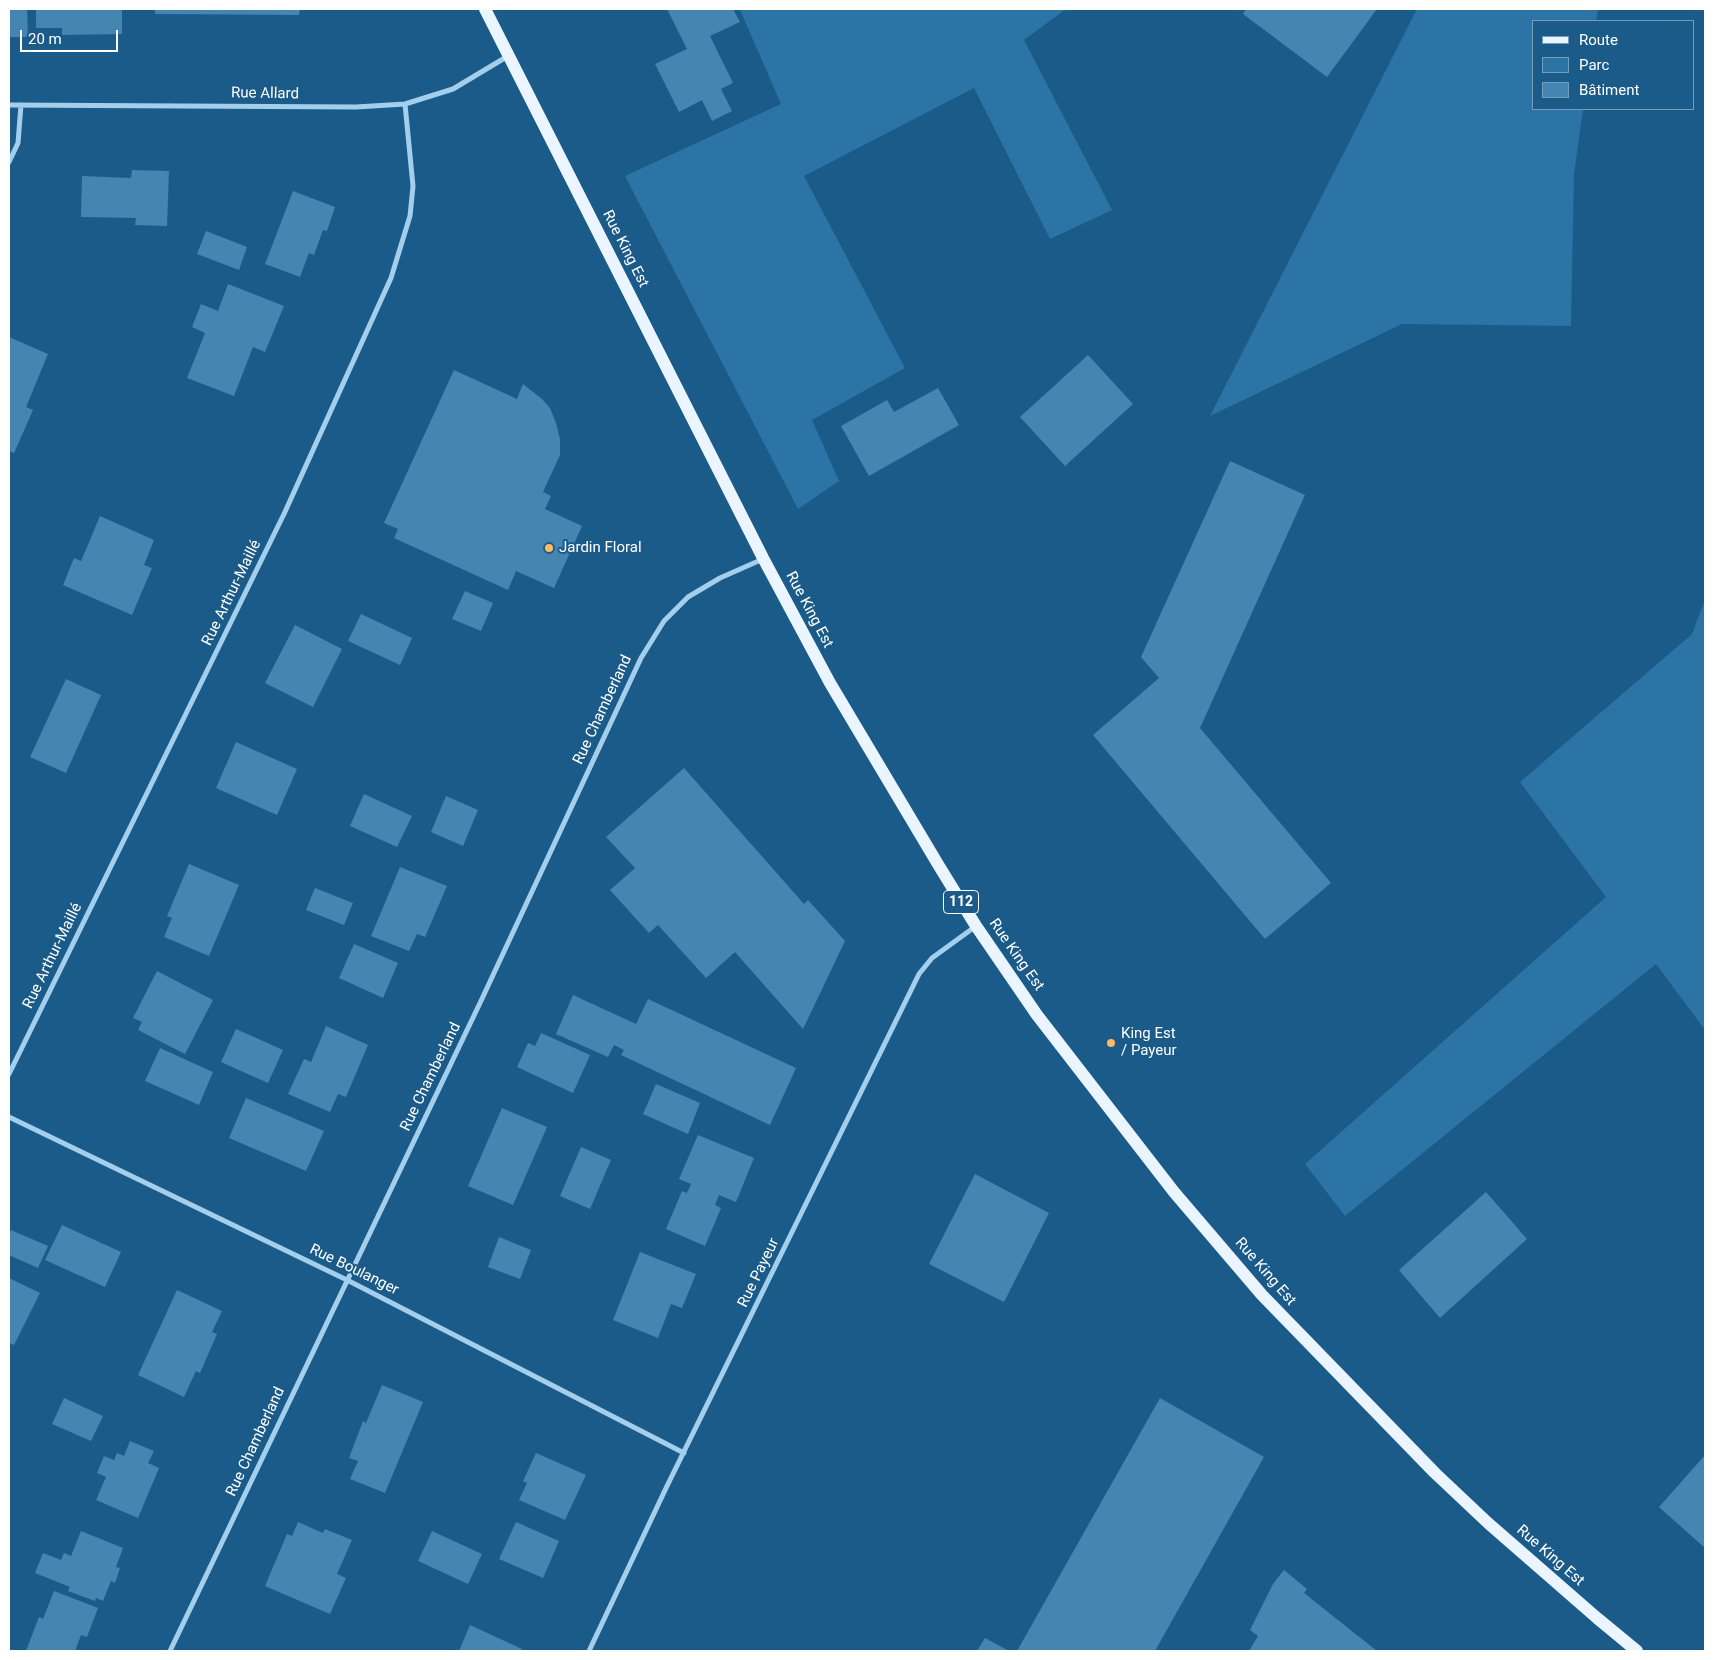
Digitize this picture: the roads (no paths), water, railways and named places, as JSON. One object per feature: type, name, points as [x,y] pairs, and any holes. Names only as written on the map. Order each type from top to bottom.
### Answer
[{"type":"main road","name":"Rue King Est","points":[[485,9],[763,558],[830,683],[976,926],[1037,1015],[1174,1192],[1262,1295],[1435,1473],[1488,1523],[1637,1651]]},
{"type":"street","name":"Rue Allard","points":[[9,105],[356,107],[405,104],[453,89],[509,55]]},
{"type":"street","name":"Rue Arthur-Maillé","points":[[9,1074],[284,514],[391,278],[410,216],[413,186],[405,104]]},
{"type":"street","points":[[9,162],[18,143],[21,105]]},
{"type":"street","name":"Rue Chamberland","points":[[170,1651],[476,1012],[641,658],[664,621],[688,597],[720,578],[763,558]]},
{"type":"street","name":"Rue Payeur","points":[[589,1651],[684,1452],[919,974],[932,958],[976,926]]},
{"type":"street","name":"Rue Boulanger","points":[[9,1117],[347,1280],[684,1452]]},
{"type":"place","name":"Jardin Floral","points":[[549,548]]},
{"type":"place","name":"King Est / Payeur","points":[[1111,1043]]}]
